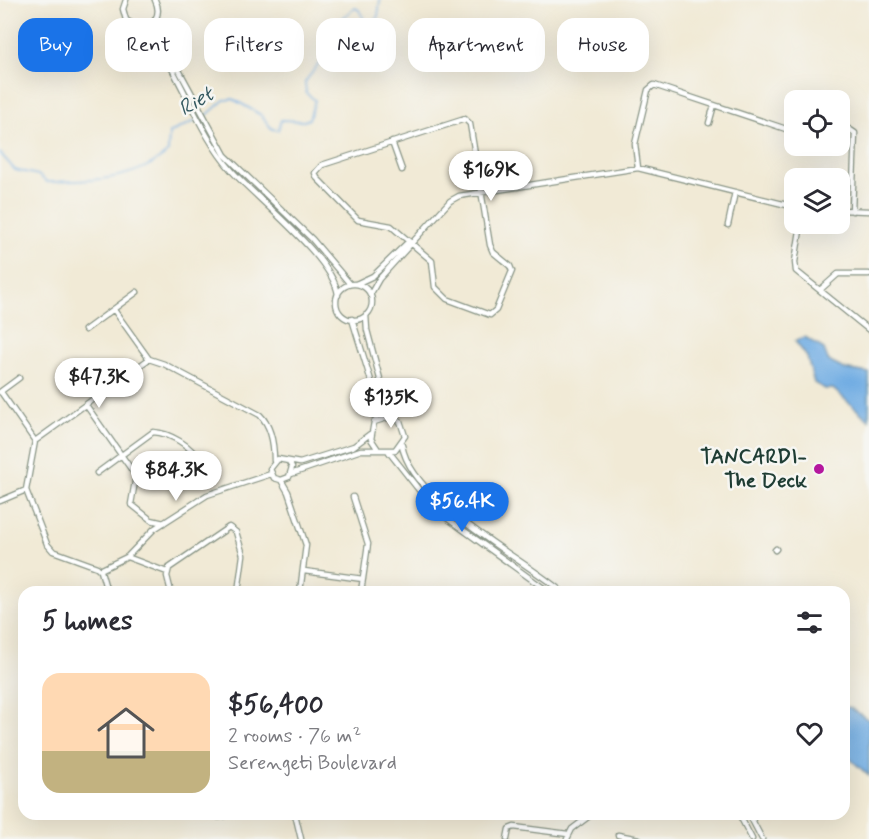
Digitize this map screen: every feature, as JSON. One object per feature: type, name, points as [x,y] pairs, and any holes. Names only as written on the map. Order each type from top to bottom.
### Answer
[{"type":"street","points":[[155,0],[158,10],[156,18]]},
{"type":"street","points":[[125,1],[126,18]]},
{"type":"street","points":[[175,72],[181,81]]},
{"type":"street","points":[[177,72],[208,133],[233,172],[311,250],[334,280],[339,312],[352,319],[366,315]]},
{"type":"street","points":[[638,168],[635,144],[651,86],[664,87],[784,128]]},
{"type":"street","points":[[710,123],[714,105]]},
{"type":"street","points":[[465,120],[470,124],[481,193],[491,249],[510,266],[512,271],[493,314],[482,314],[447,299],[435,287],[432,261],[391,226],[357,220],[317,178],[315,173],[322,165],[465,120]]},
{"type":"street","points":[[850,130],[855,133],[852,211],[869,211]]},
{"type":"street","points":[[208,133],[225,154],[312,239],[353,284],[366,289],[370,295],[372,304],[366,315],[367,330],[388,409],[405,431],[402,445],[407,462],[449,509],[554,586]]},
{"type":"street","points":[[392,142],[402,170]]},
{"type":"street","points":[[338,295],[353,284],[369,279],[417,238],[454,198],[638,168],[784,204]]},
{"type":"street","points":[[728,225],[735,192]]},
{"type":"street","points":[[800,234],[795,269],[869,330]]},
{"type":"street","points":[[370,295],[379,279],[410,243]]},
{"type":"street","points":[[391,258],[396,262]]},
{"type":"street","points":[[820,291],[838,273],[869,274]]},
{"type":"street","points":[[85,330],[136,292]]},
{"type":"street","points":[[114,310],[149,359],[164,364],[260,415],[267,424],[274,448],[271,474]]},
{"type":"street","points":[[281,480],[359,444],[370,434],[376,421],[376,397],[352,319]]},
{"type":"street","points":[[105,586],[100,570],[94,565],[49,548],[26,490],[35,441],[149,359]]},
{"type":"street","points":[[19,378],[0,392],[35,441]]},
{"type":"street","points":[[86,405],[136,476],[131,504],[151,519],[164,523]]},
{"type":"street","points":[[376,421],[384,417],[395,418]]},
{"type":"street","points":[[97,473],[156,432],[188,446],[199,461]]},
{"type":"street","points":[[370,434],[377,448]]},
{"type":"street","points":[[389,452],[402,445]]},
{"type":"street","points":[[274,448],[292,467],[288,492]]},
{"type":"street","points":[[274,461],[286,460],[300,463],[377,448],[389,452],[419,490],[444,516],[541,586]]},
{"type":"street","points":[[100,570],[127,557],[154,530],[207,495],[271,474],[281,480],[288,492],[306,545],[301,586]]},
{"type":"street","points":[[0,501],[26,490]]},
{"type":"street","points":[[353,497],[368,544],[362,586]]},
{"type":"street","points":[[151,519],[154,530]]},
{"type":"street","points":[[167,572],[222,530],[232,527],[238,535],[243,551],[239,586]]},
{"type":"street","points":[[127,557],[167,572]]},
{"type":"street","points":[[304,571],[363,579]]},
{"type":"street","points":[[167,572],[170,586]]},
{"type":"street","points":[[296,820],[301,839]]},
{"type":"street","points":[[507,839],[510,830],[514,827],[567,837],[586,820]]},
{"type":"street","points":[[742,820],[753,839]]},
{"type":"street","points":[[752,820],[762,839]]},
{"type":"street","points":[[618,835],[639,839]]},
{"type":"water","points":[[805,337],[824,349],[828,360],[832,363],[844,369],[869,373],[869,420],[833,389],[825,389],[814,383],[807,357],[795,341]]},
{"type":"water","points":[[850,708],[869,720],[869,776],[850,759]]},
{"type":"waterway","name":"Riet","points":[[206,116],[224,100],[233,99],[261,115],[272,129],[278,130],[281,120],[304,121],[309,119],[315,100],[306,93],[305,82],[326,54],[328,30],[355,8],[359,10],[368,27],[372,26],[378,16],[380,0]]},
{"type":"waterway","name":"Riet","points":[[0,153],[15,170],[38,175],[47,182],[111,178],[155,162],[168,152],[169,133],[197,120]]},
{"type":"place","name":"TANCARDI- The Deck","points":[[819,469]]}]
